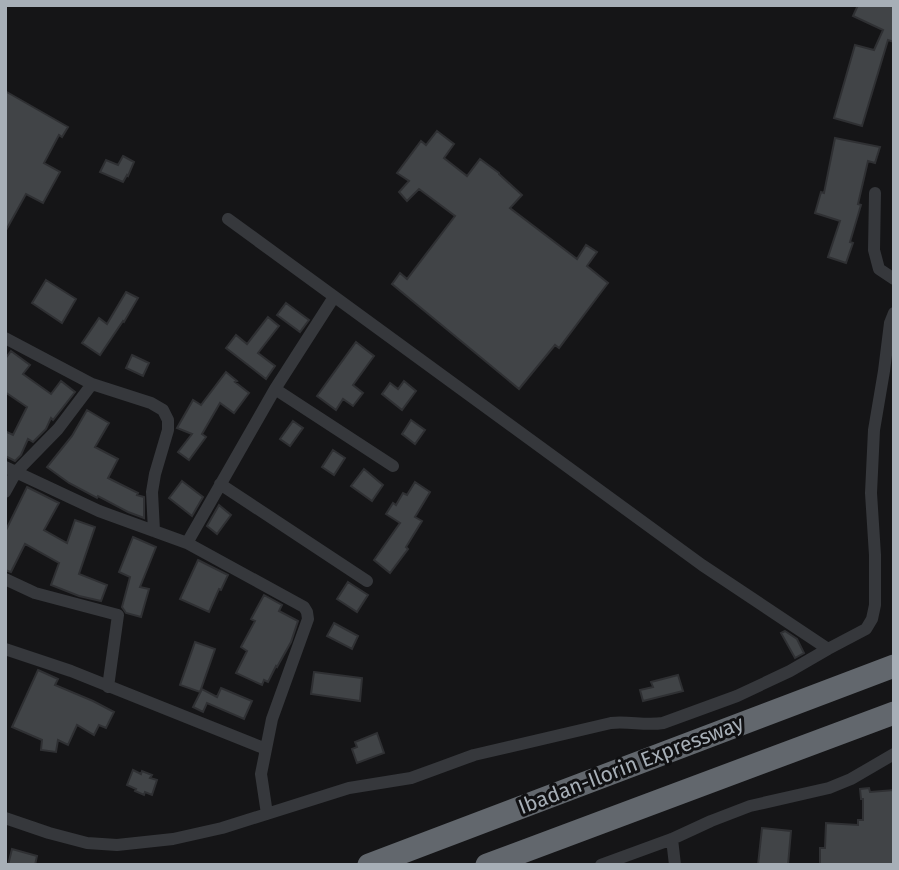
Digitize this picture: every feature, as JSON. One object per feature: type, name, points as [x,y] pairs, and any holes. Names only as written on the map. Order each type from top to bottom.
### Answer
[{"type":"highway","name":"Ibadan-Ilorin Expressway","points":[[369,865],[894,666]]},
{"type":"highway","name":"Ibadan-Ilorin Expressway","points":[[487,865],[894,713]]},
{"type":"street","points":[[875,193],[874,250],[879,269],[894,279]]},
{"type":"street","points":[[228,219],[702,565],[828,649]]},
{"type":"street","points":[[187,543],[275,389],[334,296]]},
{"type":"street","points":[[5,818],[87,843],[117,845],[173,839],[222,828],[349,788],[411,778],[474,755],[611,723],[663,723],[737,696],[790,671],[866,629],[872,619],[875,605],[876,555],[871,493],[874,430],[890,323],[894,313]]},
{"type":"street","points":[[5,338],[92,384],[151,403],[163,410],[168,420],[168,430],[152,492],[154,531]]},
{"type":"street","points":[[5,492],[11,470],[58,429],[92,384]]},
{"type":"street","points":[[275,389],[393,466]]},
{"type":"street","points":[[11,470],[99,511],[187,543],[304,607],[308,619],[272,719],[261,775],[267,814]]},
{"type":"street","points":[[220,484],[367,581]]},
{"type":"street","points":[[5,579],[36,593],[118,615],[108,687]]},
{"type":"street","points":[[5,649],[71,671],[266,749]]},
{"type":"street","points":[[601,865],[673,839],[750,806],[829,788],[851,779],[894,754]]},
{"type":"street","points":[[673,839],[675,865]]},
{"type":"building","points":[[858,5],[894,5],[894,42],[888,40],[862,126],[834,118],[855,45],[874,50],[883,30],[853,16]]},
{"type":"building","points":[[5,91],[68,127],[62,137],[59,135],[44,163],[60,172],[43,203],[26,194],[5,232]]},
{"type":"building","points":[[437,131],[454,144],[444,158],[467,176],[480,159],[522,195],[510,208],[577,259],[586,245],[597,252],[587,266],[608,283],[559,348],[555,345],[519,389],[392,284],[400,273],[407,279],[455,216],[419,189],[407,201],[399,192],[409,181],[397,173],[421,141],[426,145]]},
{"type":"building","points":[[835,138],[880,147],[875,163],[868,161],[858,204],[861,205],[850,242],[853,243],[846,263],[828,257],[840,221],[815,213],[821,192],[824,193]]},
{"type":"building","points":[[123,156],[134,162],[123,182],[100,172],[106,160],[118,165]]},
{"type":"building","points":[[46,280],[76,299],[62,323],[32,303]]},
{"type":"building","points":[[126,292],[138,298],[100,355],[82,343],[99,318],[107,324]]},
{"type":"building","points":[[286,303],[309,320],[300,332],[277,315]]},
{"type":"building","points":[[268,317],[279,326],[258,353],[275,366],[266,379],[226,348],[236,335],[247,344]]},
{"type":"building","points":[[356,342],[374,356],[353,385],[363,393],[353,406],[343,399],[336,410],[317,396]]},
{"type":"building","points":[[11,351],[30,365],[23,374],[51,394],[61,381],[75,392],[33,442],[28,439],[21,455],[15,461],[5,456],[5,431],[13,435],[27,407],[5,392],[5,359]]},
{"type":"building","points":[[132,355],[149,363],[143,376],[126,368]]},
{"type":"building","points":[[226,372],[249,393],[234,413],[220,403],[202,434],[206,437],[189,460],[178,452],[192,434],[177,428],[193,400],[201,405]]},
{"type":"building","points":[[404,381],[416,391],[402,410],[382,394],[390,383],[398,389]]},
{"type":"building","points":[[87,410],[109,423],[95,447],[118,459],[108,478],[144,497],[144,518],[98,496],[97,498],[47,467],[72,436]]},
{"type":"building","points":[[411,420],[425,430],[415,444],[402,434]]},
{"type":"building","points":[[293,421],[303,428],[290,446],[280,439]]},
{"type":"building","points":[[333,450],[345,458],[334,475],[322,467]]},
{"type":"building","points":[[364,469],[383,485],[372,501],[351,486]]},
{"type":"building","points":[[182,481],[203,497],[192,516],[169,498]]},
{"type":"building","points":[[415,482],[430,492],[415,517],[422,521],[406,547],[408,549],[390,573],[374,560],[400,523],[386,514],[393,503],[396,505],[403,493],[407,495]]},
{"type":"building","points":[[27,487],[59,503],[44,530],[67,543],[75,520],[95,527],[79,574],[107,585],[101,601],[51,585],[59,563],[25,544],[11,572],[5,570],[5,532]]},
{"type":"building","points":[[219,505],[231,515],[217,534],[207,526]]},
{"type":"building","points":[[133,537],[156,547],[140,587],[149,589],[141,617],[126,613],[122,607],[130,577],[119,572]]},
{"type":"building","points":[[198,560],[228,575],[209,612],[180,599]]},
{"type":"building","points":[[348,582],[368,595],[357,612],[337,599]]},
{"type":"building","points":[[264,595],[282,605],[279,611],[298,621],[291,642],[277,667],[268,682],[264,680],[262,685],[236,673],[247,651],[241,647],[255,621],[251,619]]},
{"type":"building","points":[[334,623],[358,636],[352,649],[327,636]]},
{"type":"building","points":[[785,631],[797,639],[804,653],[795,658],[781,633]]},
{"type":"building","points":[[195,642],[215,649],[200,692],[180,685]]},
{"type":"building","points":[[38,670],[58,679],[55,685],[114,712],[106,728],[99,725],[94,735],[77,725],[68,745],[58,740],[56,752],[41,750],[42,740],[12,727]]},
{"type":"building","points":[[314,672],[362,678],[360,701],[311,694]]},
{"type":"building","points":[[678,675],[683,691],[643,701],[640,690],[653,687],[651,682]]},
{"type":"building","points":[[221,688],[252,701],[244,719],[207,703],[203,712],[193,707],[202,689],[217,697]]},
{"type":"building","points":[[377,733],[384,753],[357,763],[352,749],[357,747],[355,742]]},
{"type":"building","points":[[133,770],[152,775],[150,778],[157,780],[152,795],[145,792],[144,795],[127,785]]},
{"type":"building","points":[[869,788],[870,792],[894,790],[894,865],[820,865],[820,848],[825,848],[826,823],[858,825],[858,820],[863,820],[860,789]]},
{"type":"building","points":[[762,828],[791,831],[788,865],[758,865]]},
{"type":"building","points":[[12,849],[37,856],[35,865],[8,865]]}]
